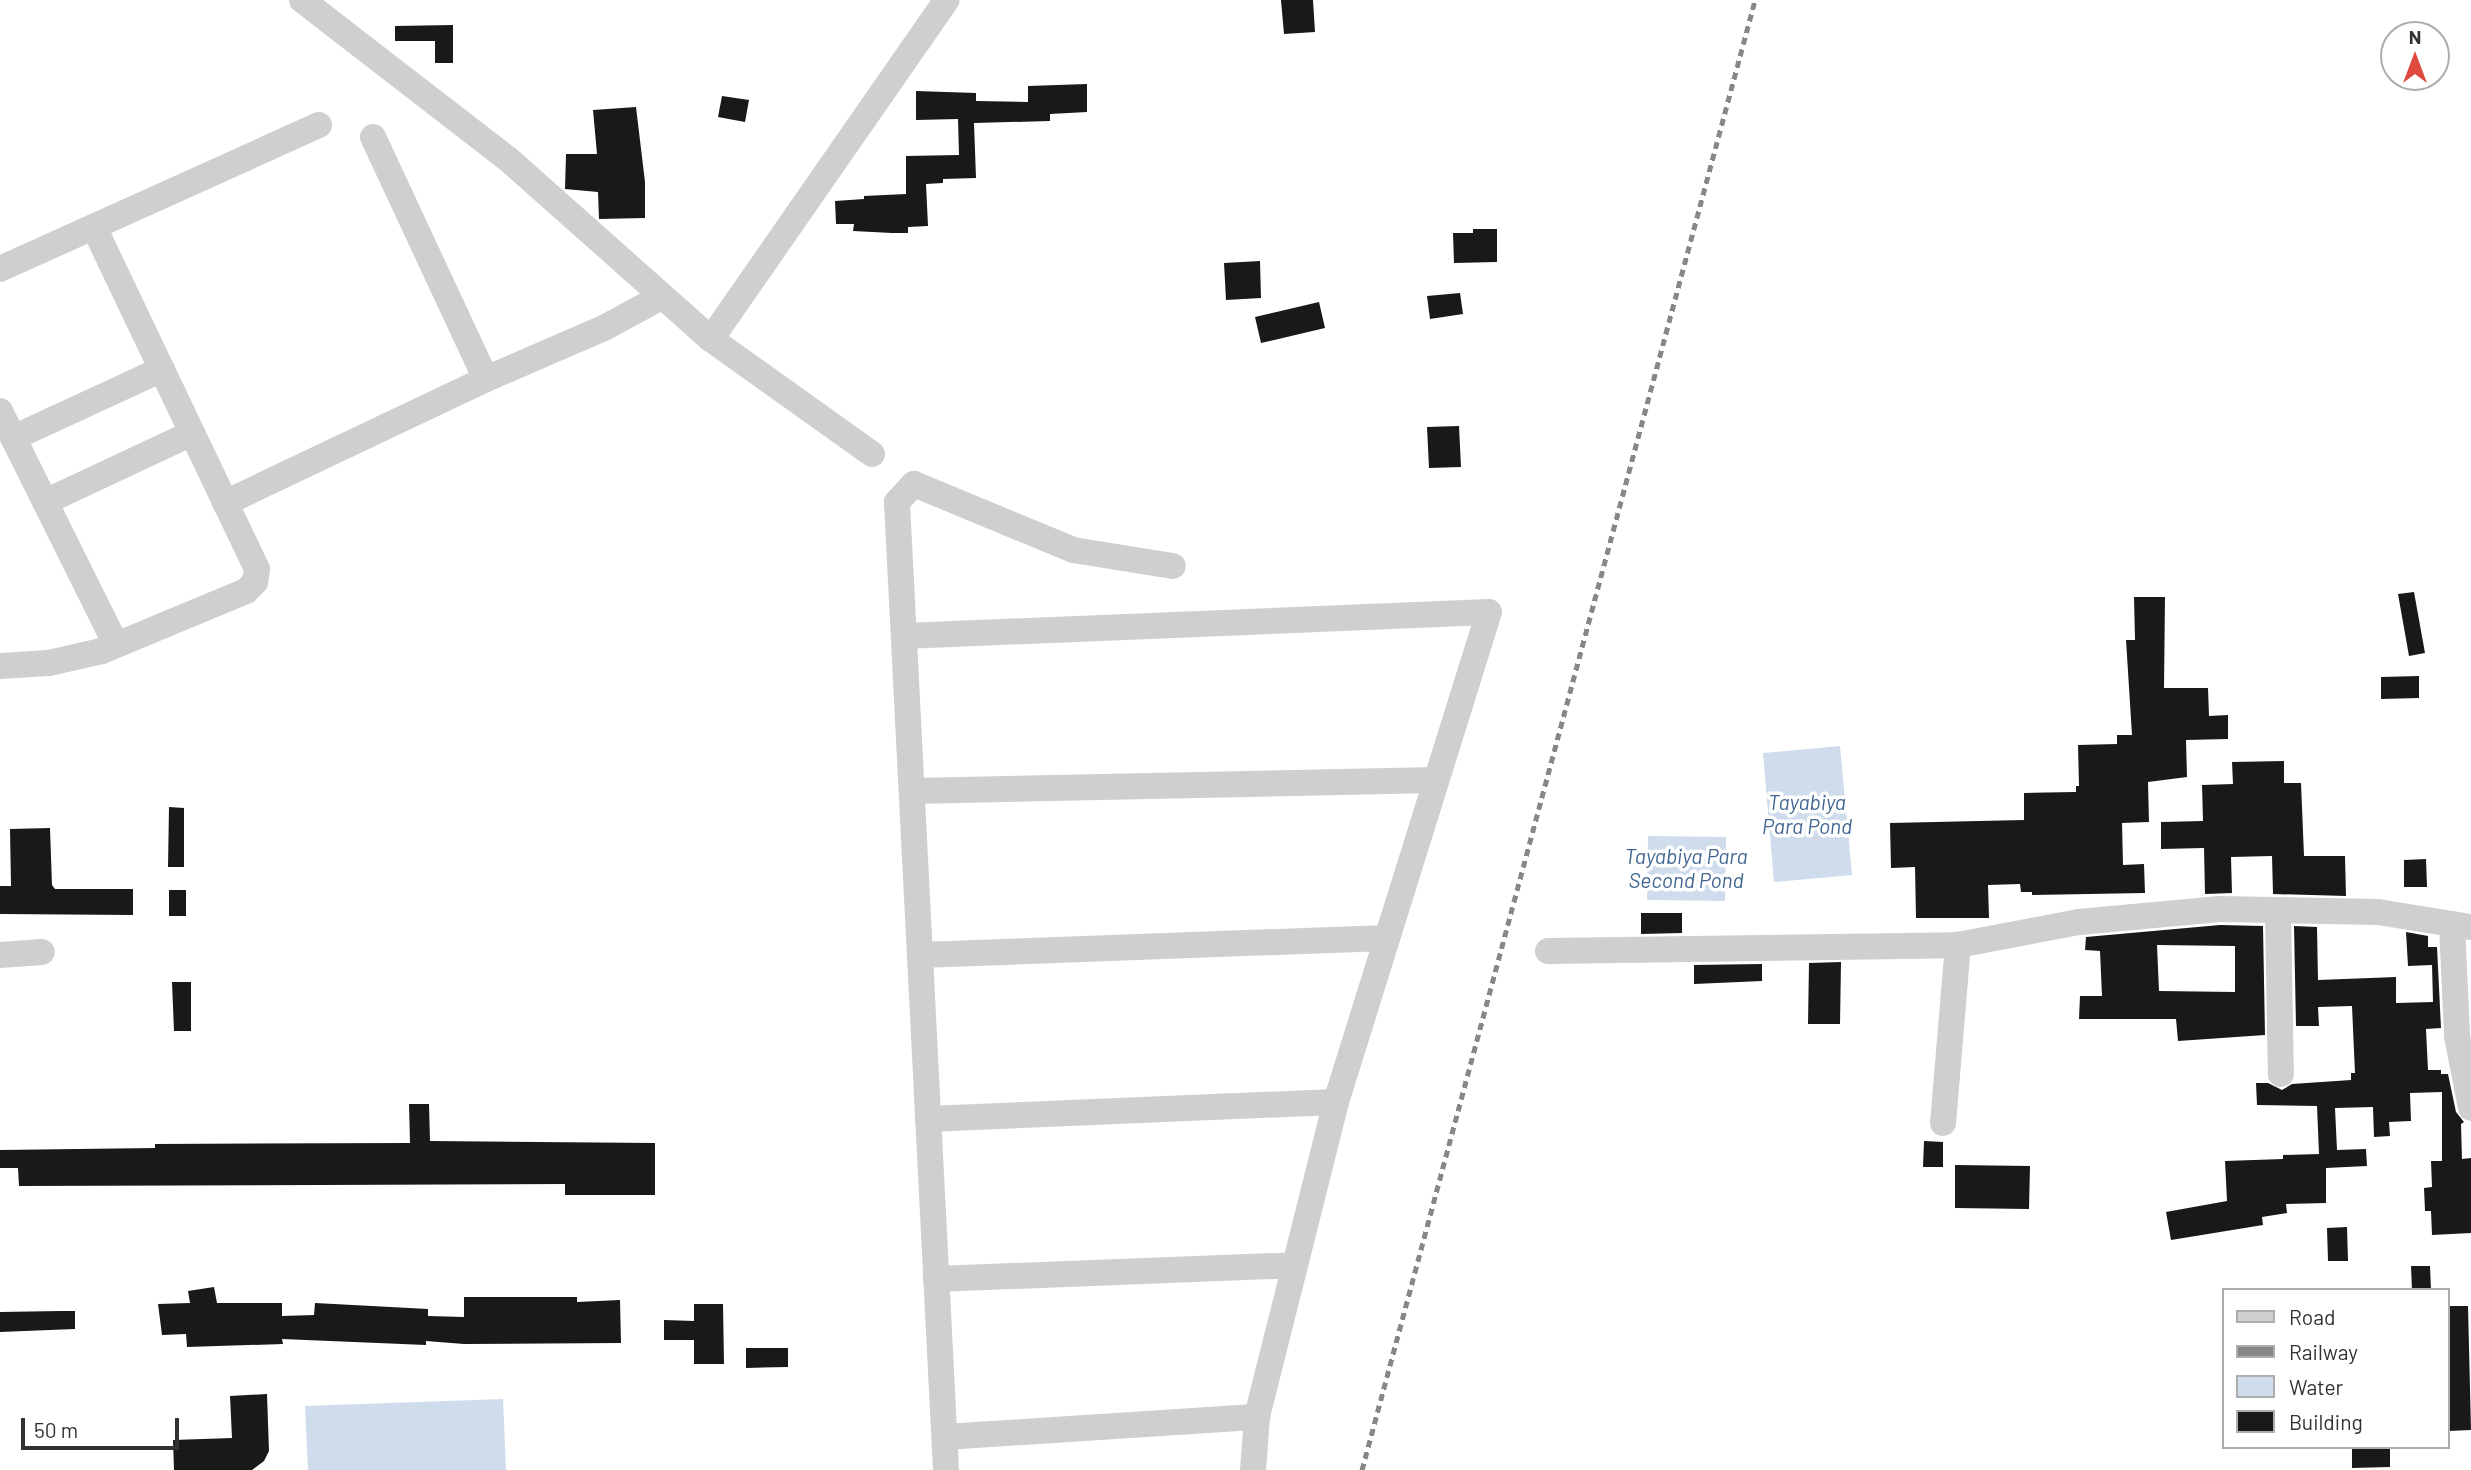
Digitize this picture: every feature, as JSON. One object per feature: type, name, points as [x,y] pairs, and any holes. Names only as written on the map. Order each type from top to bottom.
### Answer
[{"type":"street","points":[[302,0],[508,159],[661,298],[711,339],[873,454]]},
{"type":"street","points":[[711,339],[947,0]]},
{"type":"street","points":[[0,269],[319,125]]},
{"type":"street","points":[[373,137],[486,379]]},
{"type":"street","points":[[0,666],[49,663],[116,645],[246,591],[256,582],[257,569],[94,227]]},
{"type":"street","points":[[225,503],[486,379],[604,328],[661,298]]},
{"type":"street","points":[[13,438],[162,369]]},
{"type":"street","points":[[0,411],[116,645]]},
{"type":"street","points":[[45,502],[192,433]]},
{"type":"street","points":[[946,1470],[897,502],[914,484],[1073,550],[1173,566]]},
{"type":"street","points":[[904,636],[1489,612],[1336,1102],[1257,1417],[1253,1470]]},
{"type":"street","points":[[912,790],[1436,780]]},
{"type":"street","points":[[1548,951],[1958,945],[2080,922],[2219,909],[2378,912],[2462,926],[2458,1036],[2471,1108]]},
{"type":"street","points":[[2278,910],[2281,1074]]},
{"type":"street","points":[[920,955],[1387,938]]},
{"type":"street","points":[[1943,1123],[1958,945]]},
{"type":"street","points":[[0,955],[42,952]]},
{"type":"street","points":[[928,1119],[1336,1102]]},
{"type":"street","points":[[936,1279],[1295,1265]]},
{"type":"street","points":[[944,1437],[1257,1417]]},
{"type":"water","name":"Tayabiya Para Pond","points":[[1840,746],[1852,875],[1774,882],[1763,753]]},
{"type":"water","name":"Tayabiya Para Second Pond","points":[[1648,836],[1726,837],[1725,901],[1647,900]]},
{"type":"water","points":[[503,1399],[506,1470],[308,1470],[305,1406]]},
{"type":"building","points":[[1281,0],[1313,0],[1315,32],[1284,34]]},
{"type":"building","points":[[453,25],[453,63],[435,63],[435,41],[395,41],[395,26]]},
{"type":"building","points":[[1087,84],[1087,112],[1050,114],[1050,121],[974,123],[976,178],[943,179],[943,183],[926,184],[928,226],[908,227],[908,233],[892,233],[853,231],[854,224],[836,224],[835,201],[864,199],[864,196],[906,194],[906,156],[959,155],[958,119],[916,120],[916,91],[976,93],[976,101],[1028,102],[1028,86]]},
{"type":"building","points":[[722,96],[749,100],[745,122],[718,117]]},
{"type":"building","points":[[636,107],[645,182],[645,218],[599,219],[598,192],[565,189],[566,154],[597,154],[593,110]]},
{"type":"building","points":[[1473,229],[1497,229],[1497,262],[1454,263],[1453,233],[1473,233]]},
{"type":"building","points":[[1260,261],[1261,298],[1226,300],[1224,263]]},
{"type":"building","points":[[1460,293],[1463,314],[1430,319],[1427,296]]},
{"type":"building","points":[[1319,302],[1325,328],[1261,343],[1255,317]]},
{"type":"building","points":[[1459,426],[1461,467],[1429,468],[1427,427]]},
{"type":"building","points":[[2414,592],[2425,653],[2409,656],[2398,594]]},
{"type":"building","points":[[2134,597],[2165,597],[2164,688],[2208,688],[2209,716],[2228,715],[2228,739],[2186,740],[2187,777],[2148,782],[2149,822],[2122,823],[2123,865],[2144,864],[2145,893],[2032,895],[2032,892],[2021,892],[2020,884],[1988,885],[1989,918],[1916,918],[1915,867],[1891,868],[1890,823],[2024,820],[2024,793],[2076,792],[2076,786],[2079,786],[2078,745],[2117,744],[2117,735],[2132,735],[2126,640],[2135,640]]},
{"type":"building","points":[[2419,676],[2419,698],[2381,699],[2381,677]]},
{"type":"building","points":[[2284,761],[2284,783],[2301,783],[2304,856],[2345,856],[2346,896],[2273,894],[2272,856],[2231,857],[2232,893],[2205,894],[2204,848],[2161,849],[2161,822],[2203,821],[2202,785],[2233,784],[2232,762]]},
{"type":"building","points":[[169,807],[184,808],[184,867],[168,867]]},
{"type":"building","points":[[50,828],[52,885],[55,889],[133,889],[133,915],[0,914],[0,886],[11,886],[10,829]]},
{"type":"building","points":[[2426,859],[2427,887],[2404,887],[2404,860]]},
{"type":"building","points":[[169,890],[186,890],[186,916],[169,916]]},
{"type":"building","points":[[1641,913],[1682,913],[1682,933],[1641,934]]},
{"type":"building","points":[[2220,925],[2263,926],[2265,1035],[2178,1041],[2176,1019],[2079,1019],[2080,996],[2102,996],[2100,951],[2085,950],[2086,937]],"holes":[[[2157,945],[2235,946],[2235,992],[2159,991]]]},
{"type":"building","points":[[2294,926],[2317,927],[2318,980],[2396,977],[2396,1003],[2433,1002],[2432,965],[2408,966],[2406,932],[2428,936],[2428,947],[2437,947],[2441,1028],[2426,1029],[2428,1070],[2441,1070],[2441,1074],[2448,1074],[2456,1112],[2464,1122],[2461,1124],[2462,1159],[2471,1158],[2471,1233],[2432,1235],[2431,1211],[2425,1211],[2424,1188],[2432,1187],[2431,1161],[2442,1161],[2442,1092],[2410,1093],[2411,1121],[2389,1122],[2390,1136],[2374,1137],[2373,1107],[2335,1108],[2337,1150],[2366,1149],[2367,1166],[2326,1168],[2326,1203],[2286,1204],[2287,1213],[2262,1217],[2263,1225],[2171,1240],[2166,1212],[2227,1201],[2225,1161],[2283,1159],[2283,1155],[2319,1154],[2317,1106],[2257,1105],[2256,1083],[2268,1083],[2282,1090],[2292,1084],[2351,1080],[2351,1073],[2355,1073],[2352,1006],[2318,1007],[2319,1026],[2296,1026]]},
{"type":"building","points":[[1841,962],[1840,1024],[1808,1024],[1809,963]]},
{"type":"building","points":[[1762,964],[1762,981],[1694,984],[1694,965]]},
{"type":"building","points":[[172,982],[191,982],[191,1031],[174,1031]]},
{"type":"building","points":[[409,1104],[429,1104],[430,1141],[655,1143],[655,1195],[565,1195],[565,1184],[19,1186],[18,1168],[0,1168],[0,1150],[155,1148],[155,1144],[410,1143]]},
{"type":"building","points":[[1924,1141],[1943,1142],[1943,1167],[1923,1167]]},
{"type":"building","points":[[1955,1165],[2030,1166],[2029,1209],[1955,1208]]},
{"type":"building","points":[[2347,1227],[2348,1261],[2328,1261],[2327,1228]]},
{"type":"building","points":[[2411,1266],[2430,1266],[2431,1288],[2412,1288]]},
{"type":"building","points":[[214,1287],[217,1303],[282,1303],[282,1316],[314,1315],[315,1303],[428,1309],[428,1316],[464,1317],[464,1297],[577,1297],[577,1302],[620,1300],[621,1343],[464,1344],[426,1341],[426,1345],[282,1339],[283,1344],[187,1347],[186,1334],[162,1335],[158,1304],[190,1303],[188,1291]]},
{"type":"building","points":[[694,1304],[723,1304],[724,1364],[694,1364],[694,1340],[664,1340],[664,1320],[694,1321]]},
{"type":"building","points":[[2450,1306],[2468,1306],[2471,1430],[2450,1431]]},
{"type":"building","points":[[75,1311],[75,1329],[0,1332],[0,1312]]},
{"type":"building","points":[[746,1348],[788,1348],[788,1367],[746,1368]]},
{"type":"building","points":[[267,1394],[269,1451],[264,1461],[252,1470],[174,1470],[173,1440],[232,1438],[230,1396]]},
{"type":"building","points":[[2352,1449],[2390,1449],[2390,1467],[2352,1468]]},
{"type":"railway","points":[[1362,1470],[1755,0]]}]
